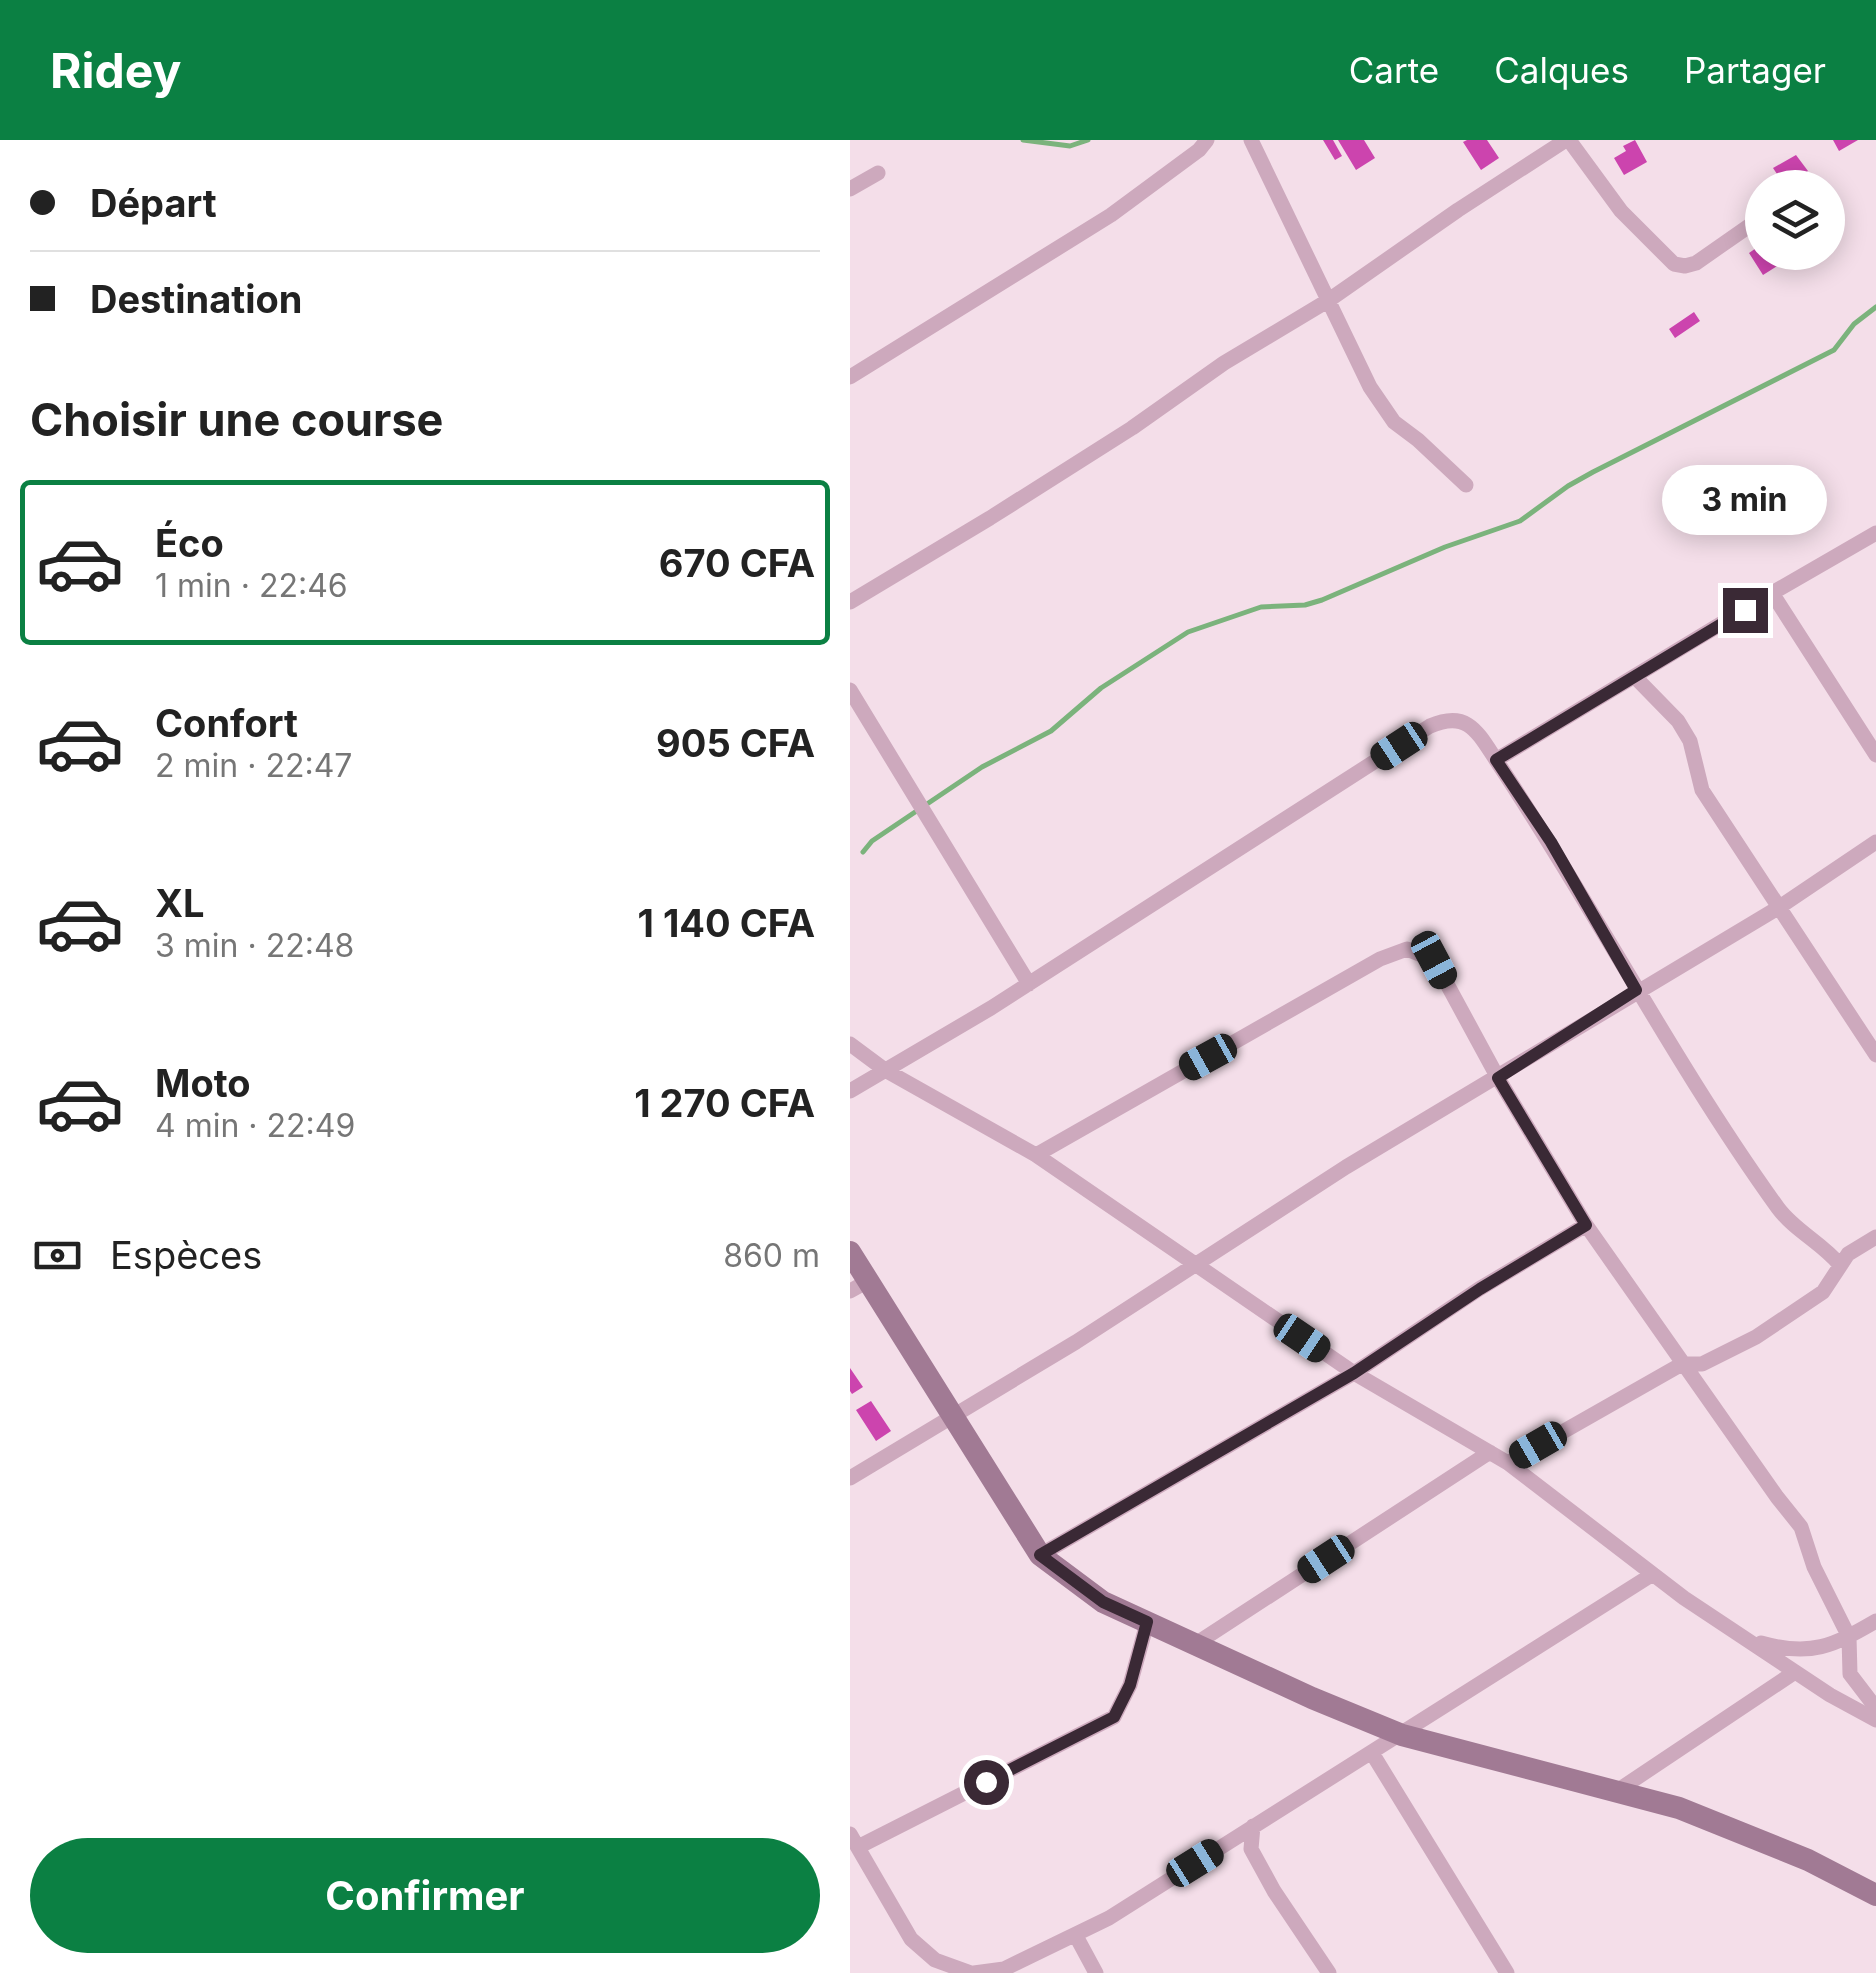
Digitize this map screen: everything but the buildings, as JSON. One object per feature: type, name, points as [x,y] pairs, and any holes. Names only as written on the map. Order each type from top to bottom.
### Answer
[{"type":"main road","points":[[850,1252],[859,1286],[954,1416],[1040,1555],[1103,1602],[1402,1735],[1679,1808],[1808,1860],[1876,1894]]},
{"type":"street","points":[[850,377],[1111,215],[1200,150],[1208,140]]},
{"type":"street","points":[[1251,140],[1370,387],[1394,422],[1466,485]]},
{"type":"street","points":[[850,602],[1132,428],[1224,363],[1329,300],[1568,140],[1621,212],[1674,264],[1696,263],[1745,230]]},
{"type":"street","points":[[850,189],[878,173]]},
{"type":"street","points":[[1496,760],[1876,533]]},
{"type":"street","points":[[1772,593],[1876,756]]},
{"type":"street","points":[[1635,677],[1678,721],[1690,741],[1702,790],[1876,1055]]},
{"type":"street","points":[[850,690],[1028,984]]},
{"type":"street","points":[[850,1091],[1028,984],[1430,726],[1446,719],[1460,720],[1480,735],[1551,842],[1636,990],[1781,1212],[1840,1265]]},
{"type":"street","points":[[850,1478],[1197,1264],[1346,1167],[1778,908],[1876,842]]},
{"type":"street","points":[[1036,1155],[1380,959],[1407,949],[1434,960],[1498,1078],[1586,1225],[1682,1364],[1802,1526],[1814,1566],[1849,1637],[1850,1674],[1876,1708]]},
{"type":"street","points":[[850,1044],[885,1070],[1036,1155],[1354,1373],[1508,1462],[1652,1574],[1795,1672],[1876,1720]]},
{"type":"street","points":[[1040,1555],[1354,1373],[1480,1289],[1586,1225]]},
{"type":"street","points":[[1508,1462],[1682,1364],[1702,1364],[1756,1337],[1824,1292],[1848,1254],[1876,1237]]},
{"type":"street","points":[[1194,1645],[1490,1452]]},
{"type":"street","points":[[1147,1622],[1130,1685],[1114,1717],[854,1841],[911,1939],[935,1960],[973,1973],[1004,1969],[1076,1936],[1402,1735],[1652,1574]]},
{"type":"street","points":[[1752,1641],[1806,1650],[1826,1648],[1876,1621]]},
{"type":"street","points":[[1618,1790],[1795,1672]]},
{"type":"street","points":[[1372,1753],[1507,1973]]},
{"type":"street","points":[[1253,1826],[1251,1849],[1329,1973]]},
{"type":"street","points":[[1076,1936],[1096,1973]]},
{"type":"waterway","points":[[1023,140],[1070,146],[1088,140]]},
{"type":"waterway","points":[[863,852],[872,841],[982,767],[1051,731],[1101,688],[1188,632],[1261,607],[1305,605],[1322,600],[1445,547],[1520,521],[1593,472],[1834,350],[1854,324],[1876,307]]},
{"type":"route","points":[[986,1782],[1114,1717],[1130,1685],[1147,1622],[1103,1602],[1040,1555],[1354,1373],[1480,1289],[1586,1225],[1498,1078],[1636,990],[1551,842],[1496,760],[1745,610]]}]
